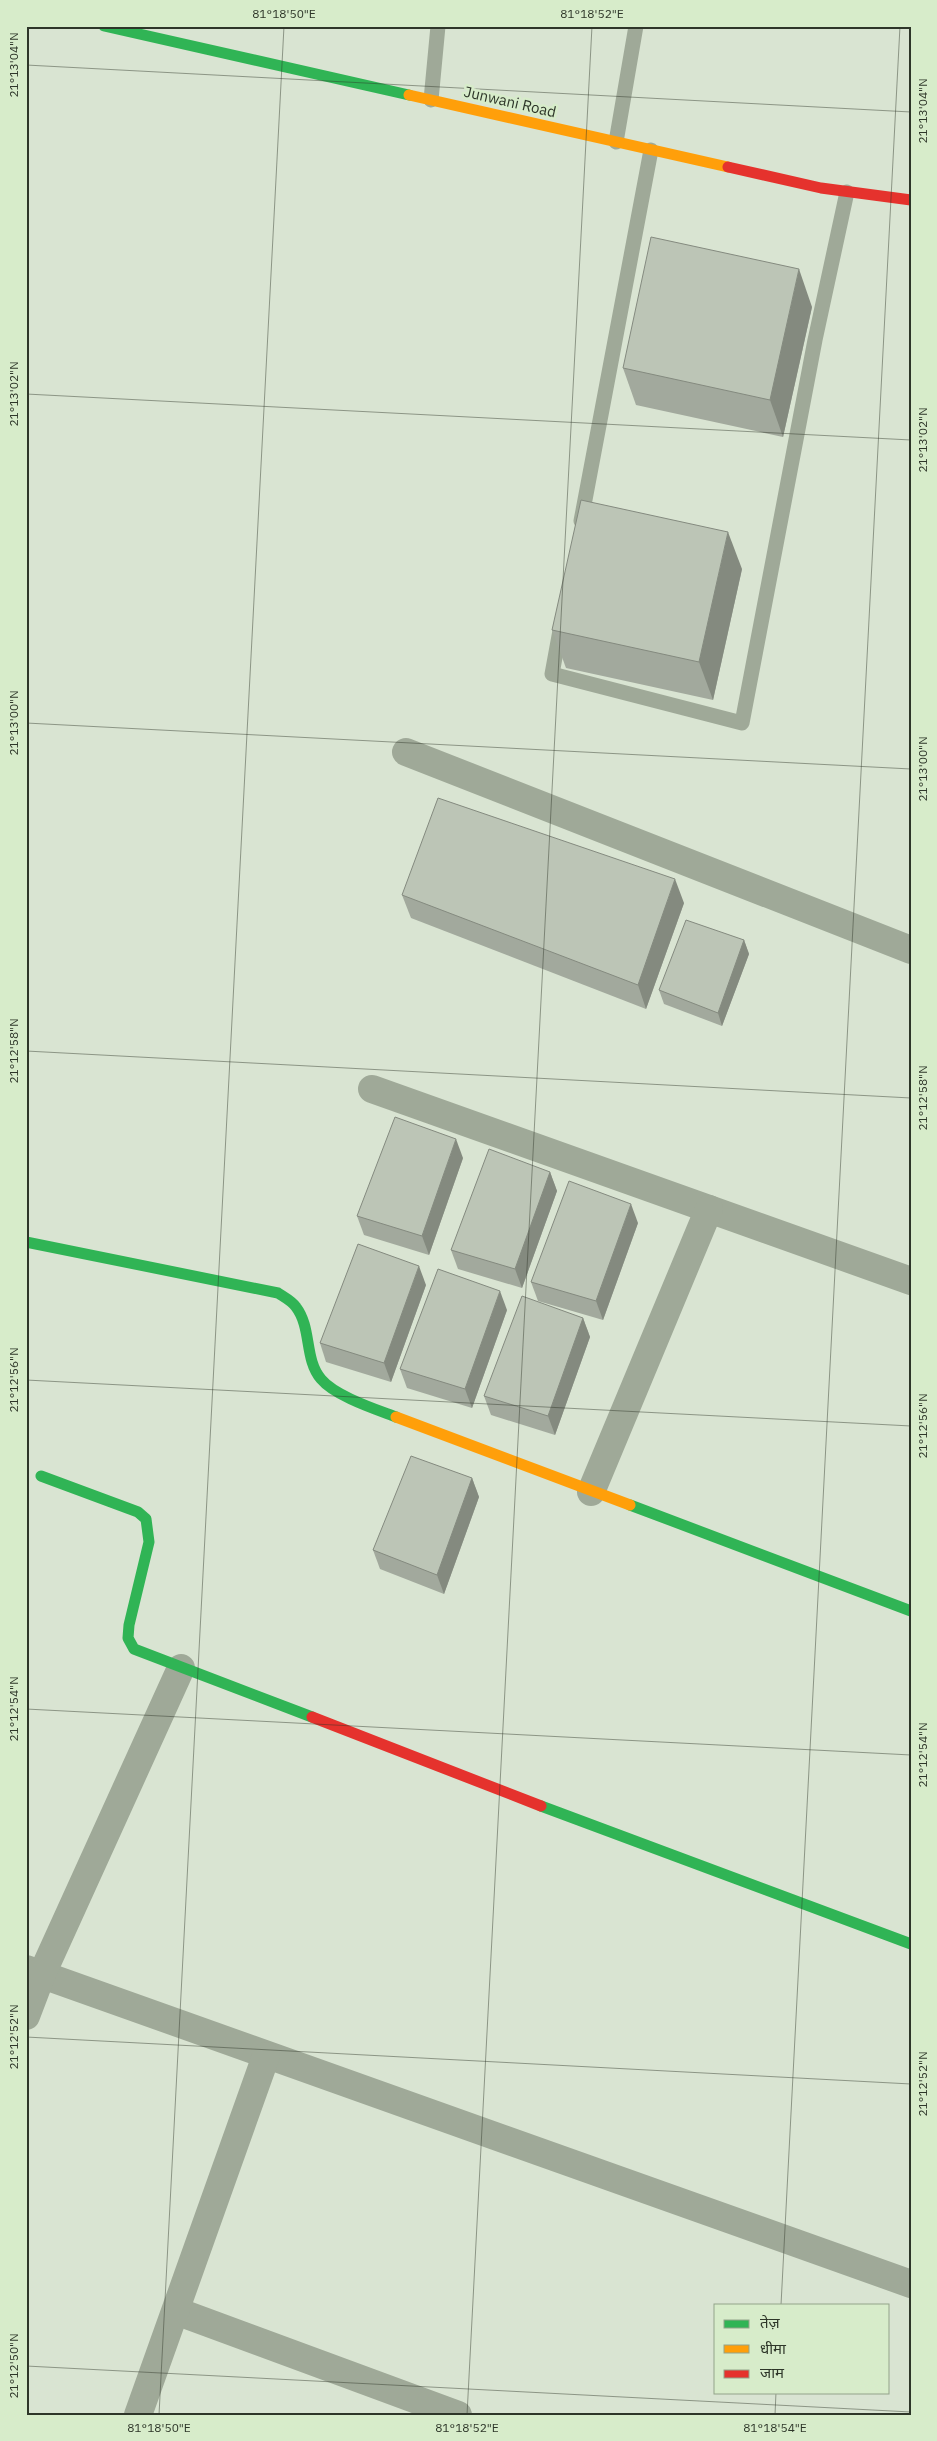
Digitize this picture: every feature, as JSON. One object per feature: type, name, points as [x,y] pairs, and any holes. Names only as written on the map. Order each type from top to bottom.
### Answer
[{"type":"street","name":"Junwani Road","points":[[104,26],[651,150],[847,192],[911,200]]},
{"type":"street","points":[[406,752],[911,950]]},
{"type":"street","points":[[372,1089],[911,1281]]},
{"type":"street","points":[[592,1492],[710,1209]]},
{"type":"street","points":[[26,1242],[278,1293],[296,1306],[306,1328],[311,1358],[321,1379],[352,1400],[911,1611]]},
{"type":"street","points":[[41,1476],[138,1512],[146,1519],[149,1542],[129,1625],[128,1638],[134,1648],[181,1668],[911,1944]]},
{"type":"street","points":[[26,2016],[34,1972],[181,1668]]},
{"type":"street","points":[[34,1972],[911,2284]]},
{"type":"street","points":[[138,2415],[266,2056]]},
{"type":"street","points":[[176,2311],[458,2415]]},
{"type":"lane","points":[[431,100],[438,26]]},
{"type":"lane","points":[[616,142],[636,26]]},
{"type":"lane","points":[[578,538],[651,150]]},
{"type":"lane","points":[[565,606],[552,674],[742,723],[815,340],[847,192]]},
{"type":"building","points":[[651,237],[799,269],[770,400],[623,368]]},
{"type":"building","points":[[581,500],[728,532],[699,662],[552,630]]},
{"type":"building","points":[[438,798],[675,879],[638,985],[402,895]]},
{"type":"building","points":[[686,920],[744,940],[718,1013],[659,990]]},
{"type":"building","points":[[395,1117],[456,1139],[422,1236],[357,1216]]},
{"type":"building","points":[[489,1149],[550,1172],[515,1269],[451,1250]]},
{"type":"building","points":[[569,1181],[631,1204],[596,1301],[531,1282]]},
{"type":"building","points":[[358,1244],[419,1266],[384,1363],[320,1343]]},
{"type":"building","points":[[438,1269],[500,1291],[465,1389],[400,1369]]},
{"type":"building","points":[[522,1296],[583,1318],[548,1416],[484,1396]]},
{"type":"building","points":[[411,1456],[472,1478],[437,1575],[373,1550]]},
{"type":"traffic: fast","points":[[104,26],[409,95]]},
{"type":"traffic: fast","points":[[26,1242],[278,1293],[292,1303],[301,1315],[312,1362],[321,1379],[345,1396],[396,1417]]},
{"type":"traffic: fast","points":[[41,1476],[138,1512],[146,1519],[149,1542],[129,1625],[128,1638],[134,1649],[312,1717]]},
{"type":"traffic: fast","points":[[630,1505],[911,1611]]},
{"type":"traffic: fast","points":[[541,1806],[911,1944]]},
{"type":"traffic: slow","points":[[409,95],[728,167]]},
{"type":"traffic: slow","points":[[396,1417],[630,1505]]},
{"type":"traffic: jam","points":[[728,167],[821,188],[911,200]]},
{"type":"traffic: jam","points":[[312,1717],[541,1806]]}]
